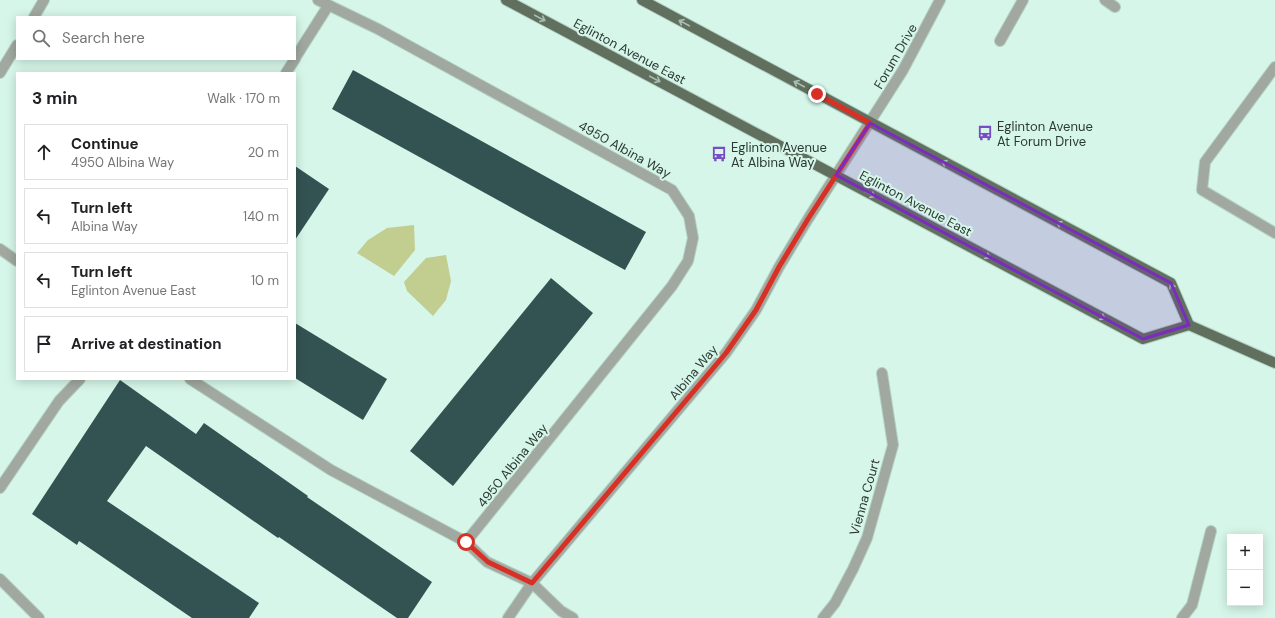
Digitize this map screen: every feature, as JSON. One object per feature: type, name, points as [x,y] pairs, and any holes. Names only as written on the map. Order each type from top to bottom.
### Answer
[{"type":"main road","name":"Eglinton Avenue East","points":[[506,0],[1143,339],[1189,325]]},
{"type":"main road","points":[[642,0],[1171,283],[1189,325],[1274,364]]},
{"type":"street","points":[[35,16],[44,0]]},
{"type":"street","name":"4950 Albina Way","points":[[318,0],[378,29],[672,190],[689,216],[693,238],[688,261],[672,286],[466,542]]},
{"type":"street","name":"Forum Drive","points":[[870,123],[903,70],[940,0]]},
{"type":"street","points":[[1000,41],[1023,0]]},
{"type":"street","points":[[1106,0],[1115,7]]},
{"type":"street","points":[[296,57],[328,6]]},
{"type":"street","points":[[0,73],[16,47]]},
{"type":"street","points":[[287,72],[294,60]]},
{"type":"street","points":[[1275,67],[1205,162],[1202,190],[1275,233]]},
{"type":"street","name":"Albina Way","points":[[508,618],[532,583],[726,353],[756,310],[779,267],[870,123]]},
{"type":"street","points":[[0,249],[16,260]]},
{"type":"street","name":"Vienna Court","points":[[823,618],[835,603],[867,538],[893,445],[882,373]]},
{"type":"street","points":[[0,488],[59,402],[79,380]]},
{"type":"street","points":[[192,380],[331,470],[466,542],[488,562],[532,583],[561,611],[573,618]]},
{"type":"street","points":[[1182,618],[1192,605],[1211,531]]},
{"type":"street","points":[[0,579],[39,618]]},
{"type":"highlighted area","points":[[870,123],[1171,283],[1189,325],[1143,339],[836,175]]},
{"type":"green space","points":[[414,225],[415,250],[394,276],[357,253],[368,240],[387,228]]},
{"type":"green space","points":[[446,255],[451,281],[446,300],[433,316],[407,291],[404,282],[426,258]]},
{"type":"building","points":[[353,70],[646,232],[625,270],[332,109]]},
{"type":"building","points":[[296,167],[329,189],[296,238]]},
{"type":"building","points":[[551,278],[593,313],[453,486],[410,451]]},
{"type":"building","points":[[296,324],[387,379],[363,420],[296,379]]},
{"type":"building","points":[[120,380],[196,434],[204,423],[308,496],[307,497],[432,582],[408,618],[397,618],[279,537],[278,538],[146,446],[107,501],[259,603],[249,618],[192,618],[79,541],[77,545],[32,514]]},
{"type":"place","name":"Eglinton Avenue At Forum Drive","points":[[985,133]]},
{"type":"place","name":"Eglinton Avenue At Albina Way","points":[[719,154]]},
{"type":"route","points":[[466,542],[488,562],[532,583],[726,353],[756,310],[779,267],[808,219],[870,123],[817,94]]}]
